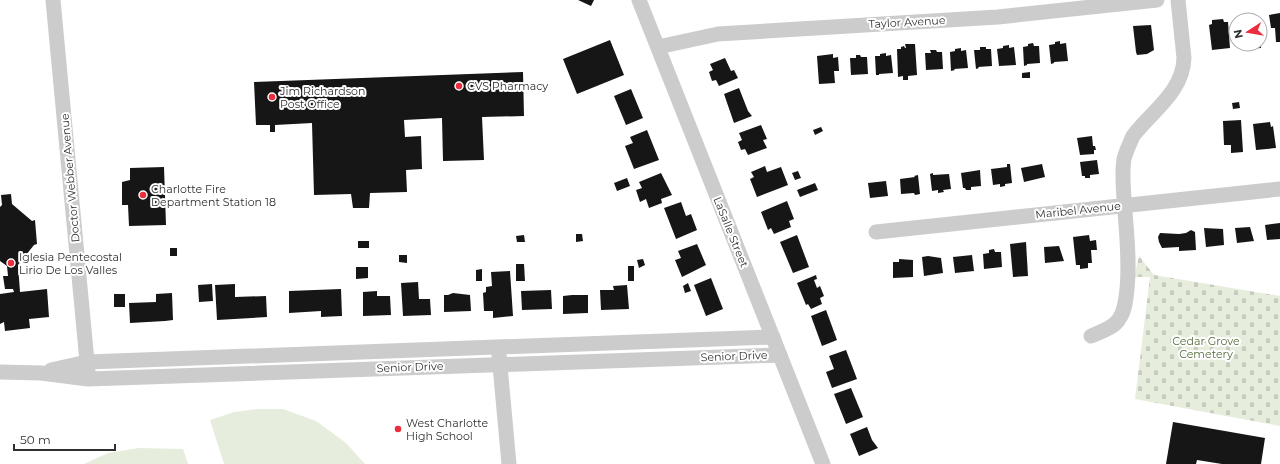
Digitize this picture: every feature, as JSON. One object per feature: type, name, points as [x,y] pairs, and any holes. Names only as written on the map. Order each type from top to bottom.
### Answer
[{"type":"street","name":"Doctor Webber Avenue","points":[[53,0],[88,379]]},
{"type":"street","name":"LaSalle Street","points":[[639,0],[823,464]]},
{"type":"street","name":"Taylor Avenue","points":[[658,47],[718,34],[998,17],[1157,0]]},
{"type":"street","points":[[1091,336],[1117,322],[1123,310],[1129,264],[1124,205],[1124,159],[1129,143],[1138,129],[1173,90],[1180,79],[1184,65],[1184,58],[1178,0]]},
{"type":"street","name":"Maribel Avenue","points":[[876,232],[1124,205],[1280,190]]},
{"type":"street","name":"Senior Drive","points":[[40,373],[87,362],[773,337]]},
{"type":"street","points":[[498,346],[509,464]]},
{"type":"street","name":"Senior Drive","points":[[0,372],[40,373],[88,379],[780,355]]},
{"type":"green space","name":"Cedar Grove Cemetery","points":[[1139,256],[1154,275],[1280,296],[1280,426],[1135,399],[1150,277],[1134,277]]},
{"type":"green space","points":[[259,409],[283,409],[316,421],[346,443],[365,464],[224,464],[210,420],[234,412]]},
{"type":"green space","points":[[139,448],[183,449],[188,464],[84,464],[108,453]]},
{"type":"building","points":[[578,0],[594,0],[591,6]]},
{"type":"building","points":[[1280,13],[1280,42],[1276,42],[1275,28],[1271,28],[1269,15]]},
{"type":"building","points":[[1223,19],[1224,22],[1228,22],[1228,48],[1212,50],[1209,25],[1212,24],[1212,20]]},
{"type":"building","points":[[1151,25],[1154,50],[1147,54],[1137,55],[1133,26]]},
{"type":"building","points":[[610,40],[624,75],[577,94],[563,59]]},
{"type":"building","points":[[1060,41],[1060,44],[1066,43],[1068,61],[1054,62],[1051,64],[1049,45]]},
{"type":"building","points":[[1033,43],[1034,46],[1039,46],[1040,63],[1027,64],[1024,66],[1023,47]]},
{"type":"building","points":[[905,44],[915,44],[917,75],[908,76],[908,80],[903,80],[903,76],[898,77],[897,49],[901,49],[901,47],[904,46],[906,48]]},
{"type":"building","points":[[1009,45],[1009,48],[1014,47],[1016,65],[999,66],[997,49]]},
{"type":"building","points":[[980,47],[991,49],[992,66],[978,67],[979,68],[976,69],[974,50],[980,50]]},
{"type":"building","points":[[961,48],[961,51],[966,50],[968,68],[954,69],[955,70],[951,71],[950,52]]},
{"type":"building","points":[[930,50],[942,52],[943,69],[926,70],[925,53],[931,53]]},
{"type":"building","points":[[886,53],[886,56],[891,55],[893,73],[876,75],[875,56],[880,56],[880,54]]},
{"type":"building","points":[[833,54],[833,58],[838,57],[839,71],[834,71],[835,83],[819,84],[817,56]]},
{"type":"building","points":[[856,55],[867,57],[868,74],[851,75],[850,58],[856,58]]},
{"type":"building","points":[[725,58],[731,71],[734,70],[738,78],[719,86],[716,80],[712,81],[709,72],[713,70],[710,64]]},
{"type":"building","points":[[523,72],[524,116],[482,117],[484,160],[443,161],[442,118],[404,120],[405,137],[421,136],[422,169],[406,170],[407,192],[370,193],[369,208],[353,208],[351,194],[314,195],[312,123],[275,125],[275,132],[270,132],[270,125],[256,125],[254,82]]},
{"type":"building","points":[[1030,72],[1030,78],[1022,78],[1022,73]]},
{"type":"building","points":[[739,88],[748,111],[752,116],[734,123],[724,94]]},
{"type":"building","points":[[631,89],[643,118],[626,125],[614,96]]},
{"type":"building","points":[[1239,102],[1240,108],[1233,109],[1232,103]]},
{"type":"building","points":[[1241,120],[1243,152],[1231,153],[1231,145],[1224,145],[1223,121]]},
{"type":"building","points":[[1270,122],[1271,127],[1273,126],[1276,148],[1256,150],[1253,124]]},
{"type":"building","points":[[761,125],[767,139],[763,140],[767,148],[748,155],[745,149],[741,150],[738,142],[742,140],[739,133]]},
{"type":"building","points":[[821,127],[823,131],[815,135],[813,130]]},
{"type":"building","points":[[647,130],[659,160],[634,169],[625,146],[633,143],[630,137]]},
{"type":"building","points":[[1092,136],[1093,146],[1095,146],[1096,150],[1094,150],[1094,154],[1080,155],[1077,138]]},
{"type":"building","points":[[1097,160],[1099,174],[1090,175],[1090,178],[1085,178],[1085,176],[1082,176],[1080,162]]},
{"type":"building","points":[[1007,164],[1010,164],[1012,183],[1005,184],[1005,186],[1000,187],[1000,184],[993,185],[991,169],[1007,167]]},
{"type":"building","points":[[1042,164],[1045,177],[1024,182],[1021,168]]},
{"type":"building","points":[[765,166],[767,172],[781,167],[788,185],[757,197],[750,179],[754,177],[751,172]]},
{"type":"building","points":[[164,167],[166,225],[129,226],[128,205],[122,205],[122,182],[130,180],[130,168]]},
{"type":"building","points":[[980,170],[981,186],[971,187],[971,190],[966,190],[963,188],[961,173]]},
{"type":"building","points":[[798,171],[801,178],[795,180],[792,173]]},
{"type":"building","points":[[661,173],[672,195],[661,199],[662,203],[649,208],[646,199],[640,202],[636,190],[642,188],[639,182]]},
{"type":"building","points":[[933,173],[933,175],[949,174],[951,189],[943,190],[944,192],[938,193],[938,190],[932,191],[930,174]]},
{"type":"building","points":[[918,175],[920,194],[901,194],[900,179],[915,177],[914,176]]},
{"type":"building","points":[[627,178],[630,186],[617,191],[614,183]]},
{"type":"building","points":[[886,181],[888,196],[870,198],[868,183]]},
{"type":"building","points":[[815,183],[818,190],[800,197],[797,190]]},
{"type":"building","name":"Iglesia Pentecostal Lirio De Los Valles","points":[[11,194],[12,204],[32,221],[35,220],[37,244],[34,245],[18,265],[20,292],[47,289],[49,317],[29,319],[30,328],[5,331],[4,322],[0,324],[0,294],[14,292],[13,289],[5,289],[3,276],[8,276],[7,266],[0,261],[0,207],[2,205],[1,195]]},
{"type":"building","points":[[787,201],[794,219],[789,221],[791,227],[774,234],[771,228],[768,230],[761,212]]},
{"type":"building","points":[[681,202],[686,216],[691,214],[697,230],[676,239],[664,208]]},
{"type":"building","points":[[1280,223],[1280,239],[1267,240],[1265,225]]},
{"type":"building","points":[[1250,227],[1254,241],[1237,243],[1235,228]]},
{"type":"building","points":[[1204,228],[1223,229],[1224,245],[1206,247]]},
{"type":"building","points":[[1191,230],[1195,232],[1196,250],[1179,251],[1179,247],[1162,248],[1159,242],[1158,237],[1160,233],[1179,234],[1186,233]]},
{"type":"building","points":[[576,234],[582,234],[583,241],[576,242]]},
{"type":"building","points":[[524,235],[525,242],[517,242],[516,236]]},
{"type":"building","points":[[797,235],[809,267],[793,273],[780,242]]},
{"type":"building","points":[[1089,235],[1090,241],[1096,240],[1097,250],[1091,250],[1092,263],[1088,263],[1088,268],[1080,269],[1080,265],[1076,265],[1073,237]]},
{"type":"building","points":[[358,241],[369,241],[369,248],[358,248]]},
{"type":"building","points":[[1026,242],[1028,276],[1013,277],[1010,244]]},
{"type":"building","points":[[697,244],[706,265],[682,277],[675,260],[681,258],[678,251]]},
{"type":"building","points":[[1059,246],[1064,261],[1045,263],[1044,247]]},
{"type":"building","points":[[170,248],[177,248],[177,256],[170,256]]},
{"type":"building","points":[[994,249],[995,252],[1001,252],[1002,267],[984,269],[983,254],[989,253],[989,250]]},
{"type":"building","points":[[399,255],[407,255],[407,263],[399,262]]},
{"type":"building","points":[[972,255],[974,271],[955,273],[953,257]]},
{"type":"building","points":[[928,256],[941,258],[943,273],[924,276],[922,257]]},
{"type":"building","points":[[643,259],[645,265],[639,268],[637,260]]},
{"type":"building","points":[[899,259],[913,260],[913,277],[893,278],[893,262],[899,262]]},
{"type":"building","points":[[516,264],[524,264],[525,281],[516,281]]},
{"type":"building","points":[[628,266],[634,266],[634,281],[628,281]]},
{"type":"building","points":[[356,267],[368,267],[368,278],[356,279]]},
{"type":"building","points":[[482,269],[482,281],[476,281],[476,270]]},
{"type":"building","points":[[510,271],[513,316],[493,318],[493,311],[484,311],[483,293],[486,292],[486,287],[492,286],[491,272]]},
{"type":"building","points":[[816,275],[817,279],[814,280],[817,288],[820,286],[824,296],[820,298],[822,304],[811,309],[808,304],[806,305],[797,283]]},
{"type":"building","points":[[711,278],[723,309],[706,316],[694,285]]},
{"type":"building","points":[[418,282],[419,299],[430,299],[431,315],[403,316],[401,283]]},
{"type":"building","points":[[688,283],[691,291],[685,293],[683,286]]},
{"type":"building","points":[[212,284],[213,301],[199,302],[198,285]]},
{"type":"building","points":[[235,284],[235,297],[266,296],[267,317],[217,320],[215,285]]},
{"type":"building","points":[[627,285],[629,309],[601,310],[600,290],[614,290],[613,286]]},
{"type":"building","points":[[341,289],[342,316],[321,317],[321,311],[289,313],[289,291]]},
{"type":"building","points":[[551,290],[552,309],[522,310],[521,291]]},
{"type":"building","points":[[377,291],[377,296],[390,296],[391,315],[363,316],[363,292]]},
{"type":"building","points":[[172,293],[173,320],[130,323],[129,303],[156,302],[156,294]]},
{"type":"building","points":[[453,293],[470,295],[471,311],[444,312],[444,295]]},
{"type":"building","points":[[114,294],[125,294],[125,307],[114,307]]},
{"type":"building","points":[[588,295],[588,313],[563,314],[563,296]]},
{"type":"building","points":[[826,310],[837,340],[822,346],[811,316]]},
{"type":"building","points":[[846,350],[857,379],[832,388],[826,372],[834,369],[829,356]]},
{"type":"building","points":[[851,388],[863,417],[846,424],[834,394]]},
{"type":"building","points":[[1173,422],[1265,438],[1261,464],[1222,464],[1197,460],[1196,464],[1166,464]]},
{"type":"building","points":[[867,427],[872,440],[878,448],[859,456],[850,434]]},
{"type":"place","name":"CVS Pharmacy","points":[[459,86]]},
{"type":"place","name":"Jim Richardson Post Office","points":[[272,97]]},
{"type":"place","name":"Charlotte Fire Department Station 18","points":[[143,195]]},
{"type":"place","name":"Iglesia Pentecostal Lirio De Los Valles","points":[[11,263]]},
{"type":"place","name":"West Charlotte High School","points":[[398,429]]}]
